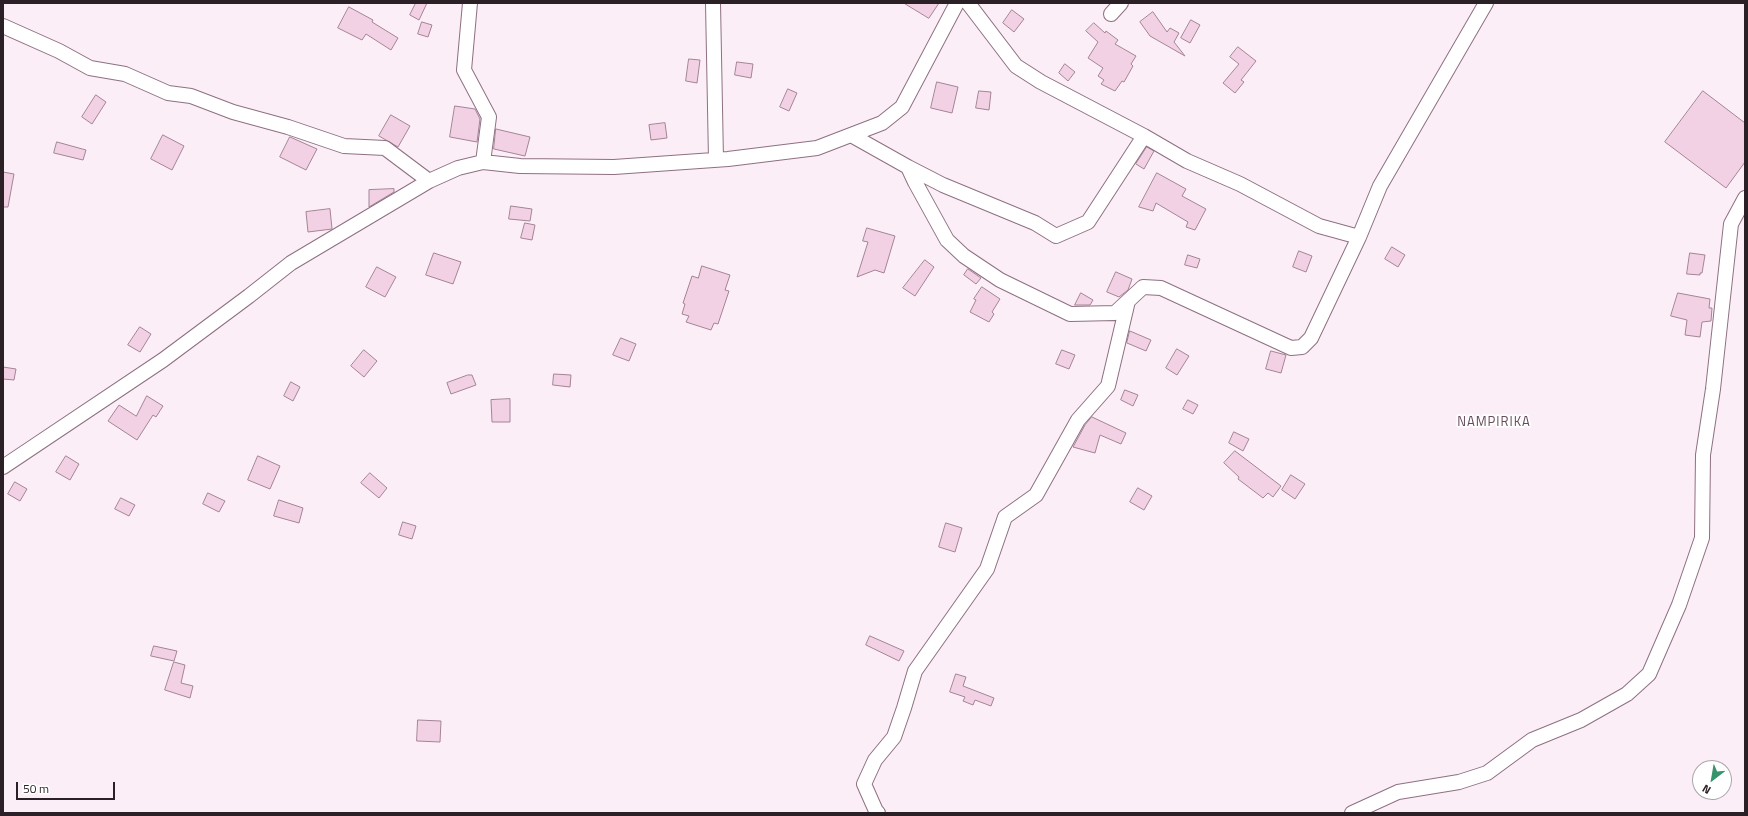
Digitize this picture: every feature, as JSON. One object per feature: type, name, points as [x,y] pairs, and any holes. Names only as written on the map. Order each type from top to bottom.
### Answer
[{"type":"street","points":[[470,3],[464,70],[488,117],[483,162]]},
{"type":"street","points":[[713,3],[716,160]]},
{"type":"street","points":[[3,467],[163,360],[291,263],[429,181],[458,168],[483,162],[520,166],[614,167],[716,160],[817,148],[882,123],[902,107],[957,3]]},
{"type":"street","points":[[968,3],[1016,66],[1041,82],[1144,136],[1187,161],[1240,184],[1319,226],[1359,237]]},
{"type":"street","points":[[1111,14],[1121,3]]},
{"type":"street","points":[[908,168],[947,240],[964,256],[1000,280],[1070,314],[1115,313],[1143,287],[1161,288],[1291,348],[1302,347],[1311,338],[1359,237],[1380,186],[1486,3]]},
{"type":"street","points":[[3,26],[59,51],[90,68],[125,74],[168,93],[191,96],[232,112],[288,126],[344,146],[385,148],[429,181]]},
{"type":"street","points":[[851,135],[908,168],[943,185],[1035,223],[1056,236],[1088,222],[1144,136]]},
{"type":"street","points":[[1352,813],[1398,792],[1459,782],[1487,773],[1532,740],[1581,720],[1627,694],[1649,674],[1680,605],[1702,538],[1703,456],[1713,389],[1731,224],[1745,198]]},
{"type":"street","points":[[878,813],[864,784],[875,760],[894,737],[915,671],[987,568],[1005,517],[1036,495],[1078,420],[1108,386],[1129,300]]},
{"type":"building","points":[[416,3],[427,3],[419,20],[410,15]]},
{"type":"building","points":[[904,3],[939,3],[929,18]]},
{"type":"building","points":[[349,7],[373,20],[372,22],[398,38],[391,50],[366,34],[362,40],[338,28]]},
{"type":"building","points":[[1012,10],[1024,19],[1014,32],[1003,23]]},
{"type":"building","points":[[1153,12],[1167,32],[1170,28],[1179,33],[1174,42],[1185,56],[1150,36],[1140,22]]},
{"type":"building","points":[[1191,20],[1200,25],[1190,43],[1181,38]]},
{"type":"building","points":[[422,22],[432,25],[428,37],[418,34]]},
{"type":"building","points":[[1094,23],[1105,33],[1106,31],[1118,40],[1115,44],[1136,56],[1131,64],[1133,66],[1124,82],[1122,81],[1115,91],[1101,84],[1104,80],[1098,76],[1103,68],[1088,58],[1098,42],[1086,31]]},
{"type":"building","points":[[1238,47],[1256,61],[1241,80],[1244,82],[1235,93],[1223,83],[1239,64],[1230,57]]},
{"type":"building","points":[[689,59],[700,60],[697,83],[686,81]]},
{"type":"building","points":[[737,62],[753,64],[751,78],[735,75]]},
{"type":"building","points":[[1065,64],[1075,72],[1068,81],[1059,73]]},
{"type":"building","points":[[937,82],[958,87],[952,113],[931,108]]},
{"type":"building","points":[[788,89],[797,93],[789,111],[780,107]]},
{"type":"building","points":[[979,91],[991,92],[989,110],[976,108]]},
{"type":"building","points":[[1703,91],[1745,123],[1745,162],[1726,188],[1665,142]]},
{"type":"building","points":[[96,95],[106,102],[92,124],[82,117]]},
{"type":"building","points":[[455,106],[475,109],[480,119],[477,142],[450,137]]},
{"type":"building","points":[[391,115],[410,126],[398,147],[379,136]]},
{"type":"building","points":[[665,123],[667,138],[651,140],[649,125]]},
{"type":"building","points":[[496,129],[530,137],[525,156],[494,149]]},
{"type":"building","points":[[163,135],[184,146],[172,170],[151,159]]},
{"type":"building","points":[[290,137],[317,149],[306,170],[280,157]]},
{"type":"building","points":[[57,142],[86,150],[83,160],[54,153]]},
{"type":"building","points":[[1147,147],[1154,151],[1144,169],[1136,164]]},
{"type":"building","points":[[3,172],[14,174],[8,207],[3,207]]},
{"type":"building","points":[[1157,173],[1186,189],[1182,196],[1206,209],[1195,230],[1186,227],[1188,222],[1156,203],[1153,211],[1139,207]]},
{"type":"building","points":[[394,189],[394,192],[369,207],[369,190]]},
{"type":"building","points":[[511,206],[532,209],[530,221],[509,219]]},
{"type":"building","points":[[330,209],[332,229],[308,232],[306,212]]},
{"type":"building","points":[[525,223],[535,225],[532,240],[521,238]]},
{"type":"building","points":[[867,228],[895,236],[884,273],[875,270],[857,277],[868,242],[863,241]]},
{"type":"building","points":[[1392,247],[1405,255],[1398,267],[1385,259]]},
{"type":"building","points":[[1299,251],[1312,256],[1306,272],[1293,267]]},
{"type":"building","points":[[434,253],[461,262],[453,284],[426,275]]},
{"type":"building","points":[[1690,253],[1705,255],[1702,273],[1700,273],[1700,275],[1687,274]]},
{"type":"building","points":[[1188,255],[1200,259],[1197,268],[1185,265]]},
{"type":"building","points":[[925,260],[934,267],[915,296],[903,288]]},
{"type":"building","points":[[702,266],[730,275],[725,290],[729,291],[718,324],[714,323],[711,330],[686,322],[689,316],[682,314],[685,304],[683,303],[692,276],[698,278]]},
{"type":"building","points":[[377,267],[396,277],[385,297],[366,287]]},
{"type":"building","points":[[968,269],[981,278],[976,284],[964,275]]},
{"type":"building","points":[[1116,272],[1132,279],[1128,290],[1119,297],[1107,292]]},
{"type":"building","points":[[982,287],[1000,299],[992,312],[994,314],[989,322],[970,312],[976,300],[974,299]]},
{"type":"building","points":[[1081,293],[1093,300],[1090,305],[1075,305]]},
{"type":"building","points":[[1678,293],[1710,299],[1709,308],[1712,308],[1711,321],[1702,322],[1700,337],[1685,335],[1687,320],[1671,316]]},
{"type":"building","points":[[140,327],[151,334],[140,352],[128,345]]},
{"type":"building","points":[[1130,331],[1151,340],[1146,351],[1127,343]]},
{"type":"building","points":[[621,338],[636,344],[629,361],[613,355]]},
{"type":"building","points":[[1177,349],[1189,356],[1177,375],[1166,368]]},
{"type":"building","points":[[364,350],[377,361],[364,377],[351,366]]},
{"type":"building","points":[[1062,350],[1075,355],[1069,369],[1056,364]]},
{"type":"building","points":[[1271,351],[1286,355],[1281,373],[1266,369]]},
{"type":"building","points":[[3,367],[16,369],[14,380],[3,379]]},
{"type":"building","points":[[554,374],[571,375],[570,387],[553,385]]},
{"type":"building","points":[[468,375],[472,375],[476,385],[451,394],[447,383]]},
{"type":"building","points":[[291,382],[300,387],[293,401],[284,396]]},
{"type":"building","points":[[1125,390],[1138,395],[1133,406],[1121,400]]},
{"type":"building","points":[[147,396],[163,406],[156,417],[153,415],[137,440],[108,421],[119,405],[136,416]]},
{"type":"building","points":[[510,399],[510,422],[492,422],[491,400]]},
{"type":"building","points":[[1188,400],[1198,405],[1193,414],[1183,409]]},
{"type":"building","points":[[1092,417],[1126,433],[1121,444],[1100,435],[1095,453],[1073,447],[1085,425]]},
{"type":"building","points":[[1234,432],[1249,439],[1243,451],[1229,443]]},
{"type":"building","points":[[1235,451],[1281,486],[1273,497],[1268,493],[1263,498],[1238,479],[1239,477],[1224,463]]},
{"type":"building","points":[[66,456],[79,464],[70,480],[56,472]]},
{"type":"building","points":[[258,456],[280,466],[270,489],[248,480]]},
{"type":"building","points":[[370,473],[387,488],[379,498],[361,483]]},
{"type":"building","points":[[1291,475],[1305,484],[1295,499],[1282,490]]},
{"type":"building","points":[[15,482],[27,489],[20,501],[8,494]]},
{"type":"building","points":[[1138,488],[1152,496],[1144,510],[1130,502]]},
{"type":"building","points":[[208,493],[225,501],[219,512],[203,504]]},
{"type":"building","points":[[121,498],[135,505],[129,516],[115,509]]},
{"type":"building","points":[[279,500],[303,508],[299,523],[274,516]]},
{"type":"building","points":[[403,522],[416,526],[412,539],[399,535]]},
{"type":"building","points":[[946,523],[962,528],[955,552],[939,547]]},
{"type":"building","points":[[870,636],[904,651],[899,661],[866,645]]},
{"type":"building","points":[[154,646],[177,651],[174,661],[151,656]]},
{"type":"building","points":[[174,662],[185,665],[181,683],[193,686],[190,698],[165,690]]},
{"type":"building","points":[[956,674],[966,677],[963,686],[994,698],[991,706],[975,700],[973,705],[963,701],[965,697],[950,692]]},
{"type":"building","points":[[418,720],[441,721],[440,742],[417,741]]},
{"type":"district","name":"NAMPIRIKA","points":[[1494,423]]}]
